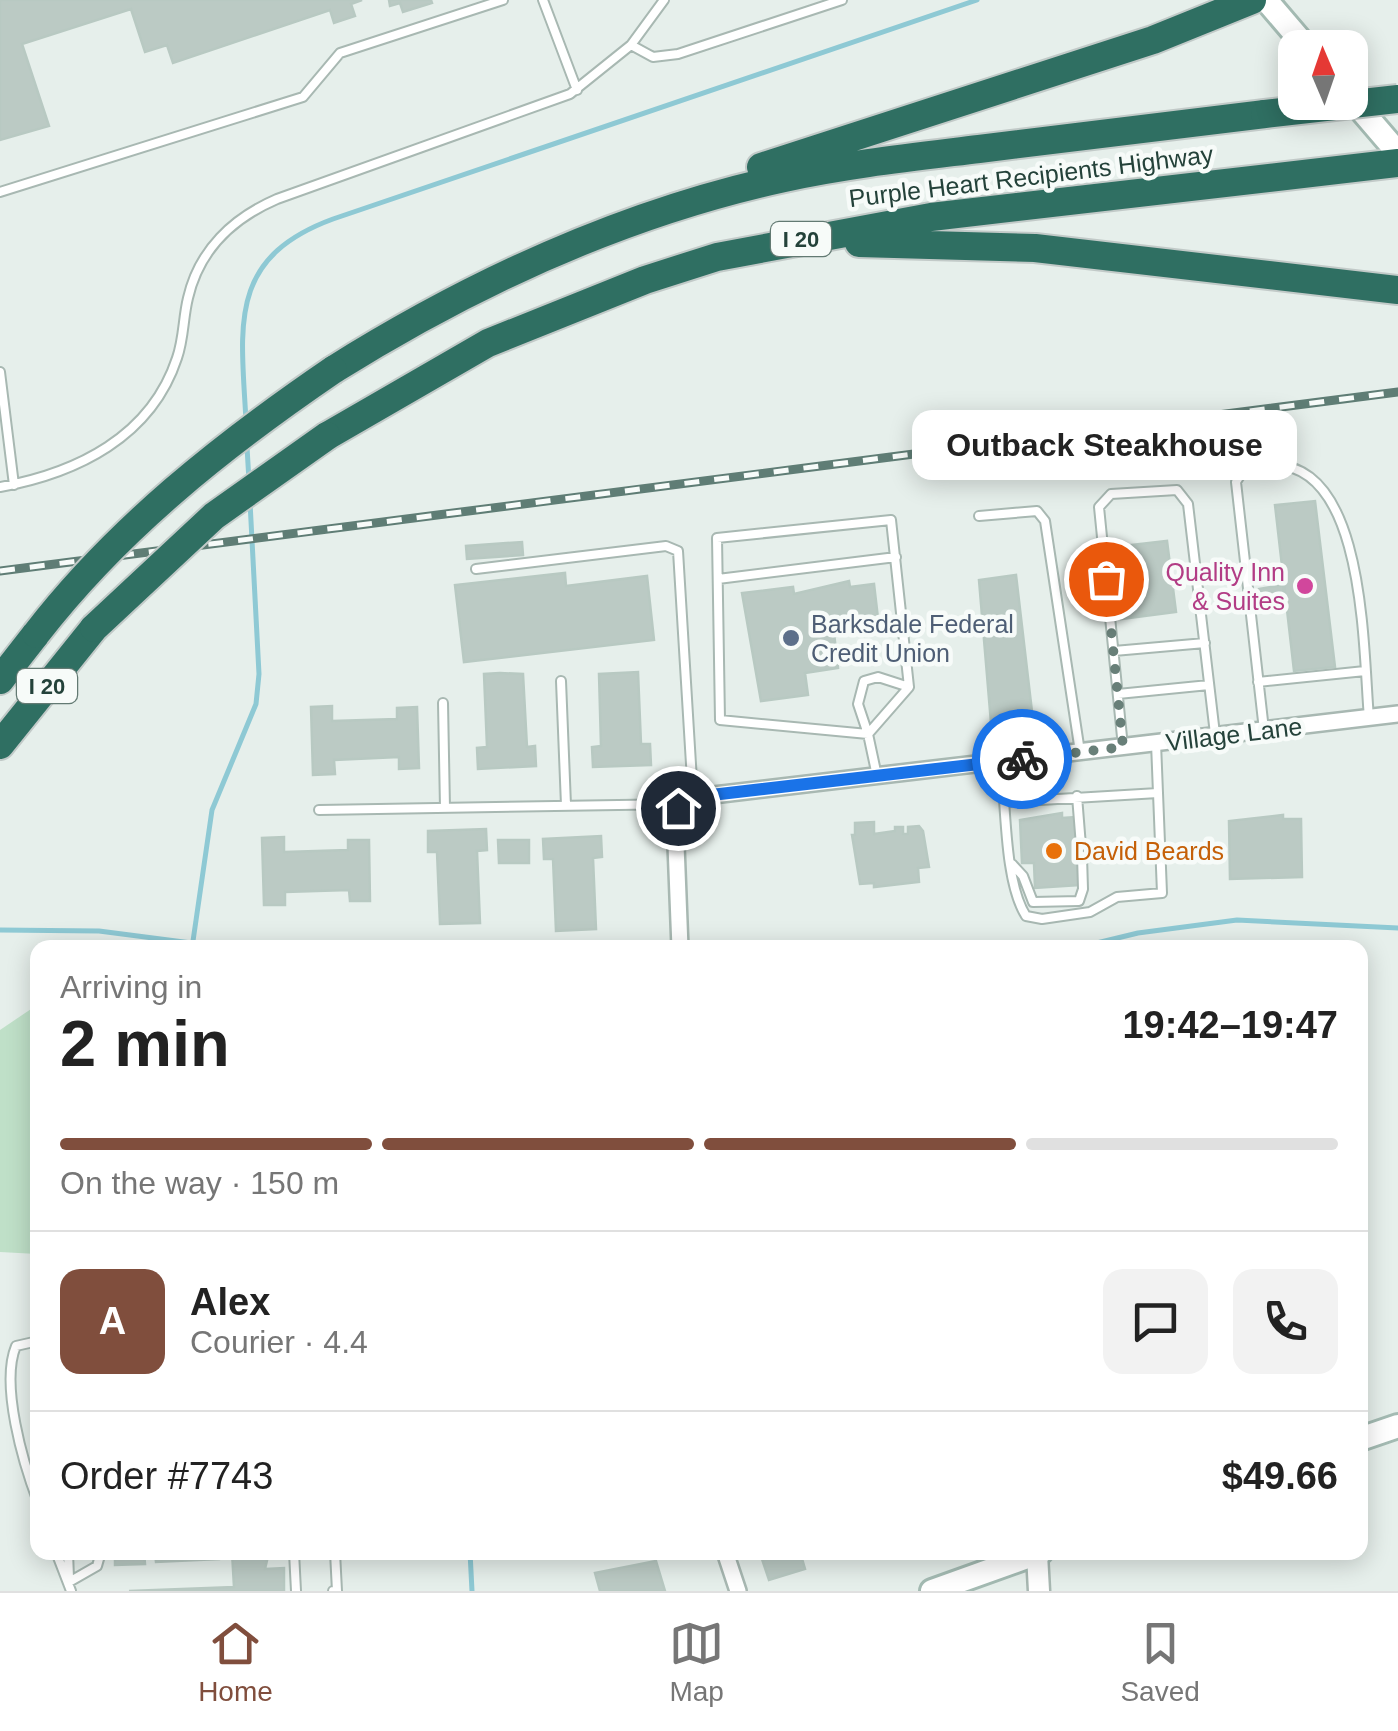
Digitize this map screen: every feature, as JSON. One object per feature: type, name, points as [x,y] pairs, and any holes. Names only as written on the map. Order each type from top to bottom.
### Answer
[{"type":"highway","points":[[1154,40],[1197,16],[1205,0]]},
{"type":"highway","points":[[596,235],[718,181],[1154,40],[1252,0]]},
{"type":"highway","name":"Purple Heart Recipients Highway","points":[[0,680],[84,575],[168,496],[255,423],[332,370],[459,296],[596,235],[722,194],[848,166],[1398,99]]},
{"type":"highway","name":"Purple Heart Recipients Highway","points":[[0,745],[94,628],[154,567],[214,516],[327,436],[488,344],[645,280],[772,245],[931,216],[1398,162]]},
{"type":"highway","points":[[772,245],[987,244],[1156,258],[1398,290]]},
{"type":"main road","points":[[1266,0],[1292,30]]},
{"type":"main road","points":[[1368,117],[1398,153]]},
{"type":"main road","points":[[1368,1436],[1398,1426]]},
{"type":"main road","points":[[932,1591],[1019,1560]]},
{"type":"street","name":"Village Lane","points":[[687,800],[1398,714]]},
{"type":"street","points":[[680,940],[674,818],[687,800]]},
{"type":"street","points":[[728,1560],[738,1591]]},
{"type":"street","points":[[1039,1560],[1039,1591]]},
{"type":"lane","points":[[0,192],[303,97],[340,53],[503,0]]},
{"type":"lane","points":[[542,0],[577,90]]},
{"type":"lane","points":[[0,487],[88,460],[136,426],[168,382],[193,278],[205,256],[220,237],[255,209],[544,107],[577,90],[631,45],[664,0]]},
{"type":"lane","points":[[631,45],[653,56],[678,54],[842,0]]},
{"type":"lane","points":[[0,372],[14,484]]},
{"type":"lane","points":[[1264,730],[1236,482],[1242,471],[1255,464],[1295,465],[1325,486],[1356,576],[1369,718]]},
{"type":"lane","points":[[1123,747],[1099,507],[1111,494],[1182,493],[1192,519],[1216,736]]},
{"type":"lane","points":[[979,516],[1037,511],[1045,521],[1080,752]]},
{"type":"lane","points":[[891,520],[909,687],[868,734],[720,720],[717,538],[891,520]]},
{"type":"lane","points":[[318,810],[687,800],[678,551],[666,546],[476,569]]},
{"type":"lane","points":[[718,579],[896,558]]},
{"type":"lane","points":[[1114,651],[1205,643]]},
{"type":"lane","points":[[1258,682],[1365,671]]},
{"type":"lane","points":[[877,776],[858,704],[864,681],[878,677],[909,687]]},
{"type":"lane","points":[[561,681],[566,805]]},
{"type":"lane","points":[[1118,694],[1209,685]]},
{"type":"lane","points":[[443,704],[445,808]]},
{"type":"lane","points":[[1001,761],[1016,902],[1026,916],[1042,919],[1090,912],[1117,897],[1162,893],[1156,744]]},
{"type":"lane","points":[[1006,802],[1158,793]]},
{"type":"lane","points":[[1012,864],[1023,876],[1033,902],[1079,902],[1083,889],[1082,851],[1076,796]]},
{"type":"lane","points":[[30,1343],[16,1346],[7,1366],[12,1434],[30,1481]]},
{"type":"lane","points":[[59,1560],[70,1587]]},
{"type":"lane","points":[[68,1560],[70,1587]]},
{"type":"lane","points":[[70,1587],[99,1560]]},
{"type":"lane","points":[[294,1560],[296,1591]]},
{"type":"lane","points":[[332,1591],[337,1591],[335,1560]]},
{"type":"green space","points":[[30,1010],[30,1254],[0,1252],[0,1030]]},
{"type":"building","points":[[0,0],[362,0],[351,4],[355,16],[334,23],[330,10],[173,63],[167,45],[145,52],[131,9],[22,44],[49,126],[0,140]]},
{"type":"building","points":[[389,0],[432,3],[403,12],[400,3],[390,6]]},
{"type":"building","name":"Quality Inn & Suites","points":[[1315,501],[1335,667],[1294,671],[1275,505]]},
{"type":"building","points":[[1167,541],[1176,612],[1121,619],[1113,547]]},
{"type":"building","points":[[522,542],[523,555],[467,559],[466,546]]},
{"type":"building","points":[[565,573],[566,586],[647,576],[654,640],[464,662],[455,585]]},
{"type":"building","points":[[1016,575],[1033,720],[991,723],[979,580]]},
{"type":"building","name":"Barksdale Federal Credit Union","points":[[849,581],[850,587],[874,584],[879,627],[834,633],[838,668],[805,673],[808,695],[761,701],[742,593],[793,587],[794,594]]},
{"type":"building","points":[[1283,585],[1286,605],[1263,609],[1259,589]]},
{"type":"building","points":[[638,672],[641,744],[650,744],[651,765],[593,767],[592,747],[601,746],[599,674]]},
{"type":"building","points":[[484,674],[523,674],[527,747],[535,746],[536,766],[478,769],[477,748],[487,747]]},
{"type":"building","points":[[332,706],[332,721],[397,719],[397,708],[417,707],[419,768],[399,769],[399,757],[334,760],[335,774],[313,775],[311,707]]},
{"type":"building","name":"David Beards","points":[[1062,813],[1062,818],[1075,817],[1077,847],[1086,846],[1086,856],[1078,856],[1079,885],[1035,888],[1034,863],[1022,863],[1020,820]]},
{"type":"building","points":[[1283,815],[1283,819],[1301,819],[1302,877],[1230,879],[1229,821]]},
{"type":"building","points":[[874,822],[874,834],[895,831],[895,827],[903,827],[903,834],[908,834],[908,827],[919,826],[923,831],[929,867],[918,868],[919,882],[874,887],[874,883],[860,884],[852,835],[855,823]]},
{"type":"building","points":[[486,829],[487,850],[477,851],[480,923],[440,924],[437,852],[428,852],[428,831]]},
{"type":"building","points":[[601,836],[602,857],[593,858],[596,929],[556,931],[553,859],[544,859],[543,839]]},
{"type":"building","points":[[284,837],[284,852],[348,850],[348,840],[369,840],[370,901],[350,901],[349,890],[285,892],[285,905],[264,905],[262,838]]},
{"type":"building","points":[[498,840],[529,840],[529,863],[499,863]]},
{"type":"building","points":[[115,1560],[145,1560],[145,1564],[115,1565]]},
{"type":"building","points":[[232,1560],[267,1560],[265,1569],[284,1568],[284,1591],[129,1591],[234,1587]]},
{"type":"building","points":[[762,1560],[802,1560],[805,1569],[769,1580]]},
{"type":"building","points":[[656,1561],[665,1591],[600,1591],[595,1573]]},
{"type":"waterway","points":[[246,421],[243,326],[248,299],[258,275],[274,254],[299,235],[333,219],[977,0]]},
{"type":"waterway","points":[[247,447],[249,481]]},
{"type":"waterway","points":[[193,940],[212,810],[256,704],[259,674],[250,502]]},
{"type":"waterway","points":[[1109,940],[1237,920],[1398,928]]},
{"type":"waterway","points":[[0,930],[99,931],[168,940]]},
{"type":"waterway","points":[[470,1560],[472,1591]]},
{"type":"railway","points":[[0,571],[1398,392]]},
{"type":"way so far","points":[[1022,759],[1123,747],[1106,579]]},
{"type":"place","name":"Outback Steakhouse","points":[[1106,579]]},
{"type":"place","name":"Quality Inn & Suites","points":[[1305,586]]},
{"type":"place","name":"Barksdale Federal Credit Union","points":[[791,638]]},
{"type":"place","name":"David Beards","points":[[1054,851]]},
{"type":"route","points":[[678,808],[684,800],[694,797],[1022,759]]}]
